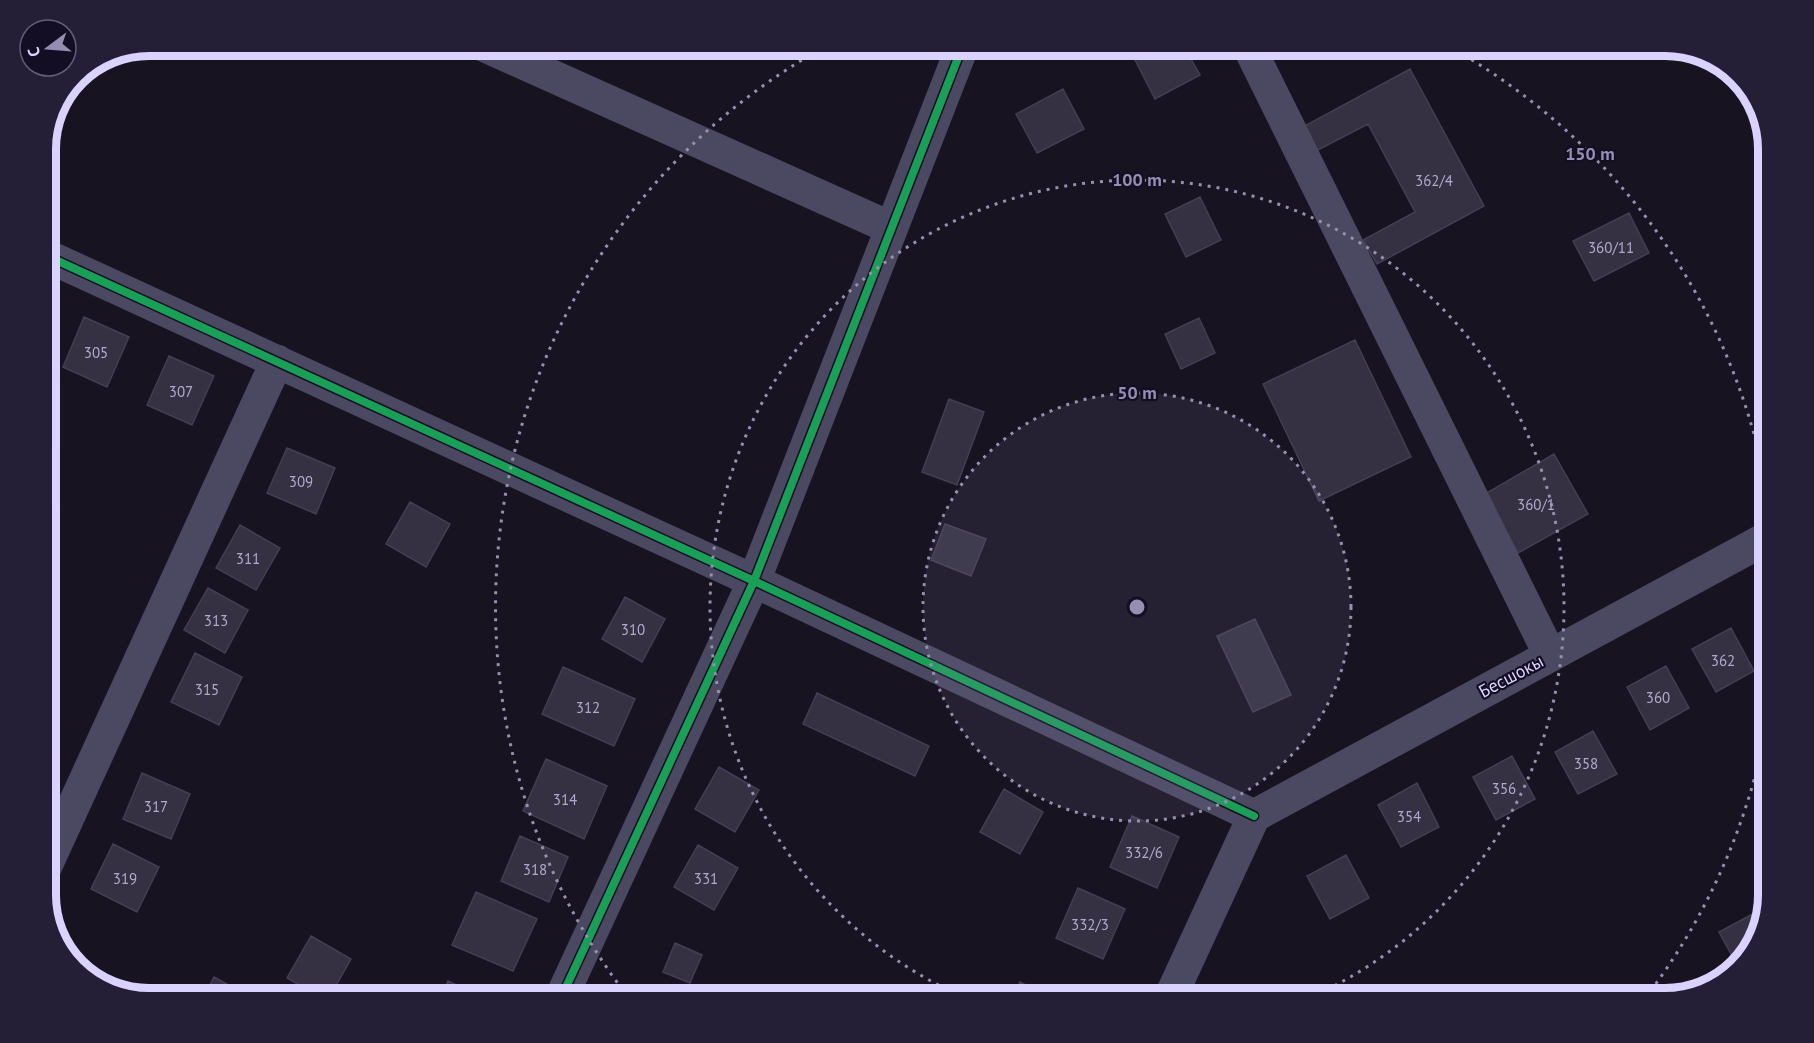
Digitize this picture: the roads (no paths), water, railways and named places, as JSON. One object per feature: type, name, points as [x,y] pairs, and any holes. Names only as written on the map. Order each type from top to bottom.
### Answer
[{"type":"street","points":[[508,56],[891,228]]},
{"type":"street","points":[[566,988],[754,581],[959,56]]},
{"type":"street","points":[[1253,56],[1550,655]]},
{"type":"street","points":[[56,260],[754,581],[1254,816],[1175,988]]},
{"type":"street","points":[[56,839],[277,361]]},
{"type":"street","name":"Бесшокы","points":[[1254,816],[1758,543]]}]
